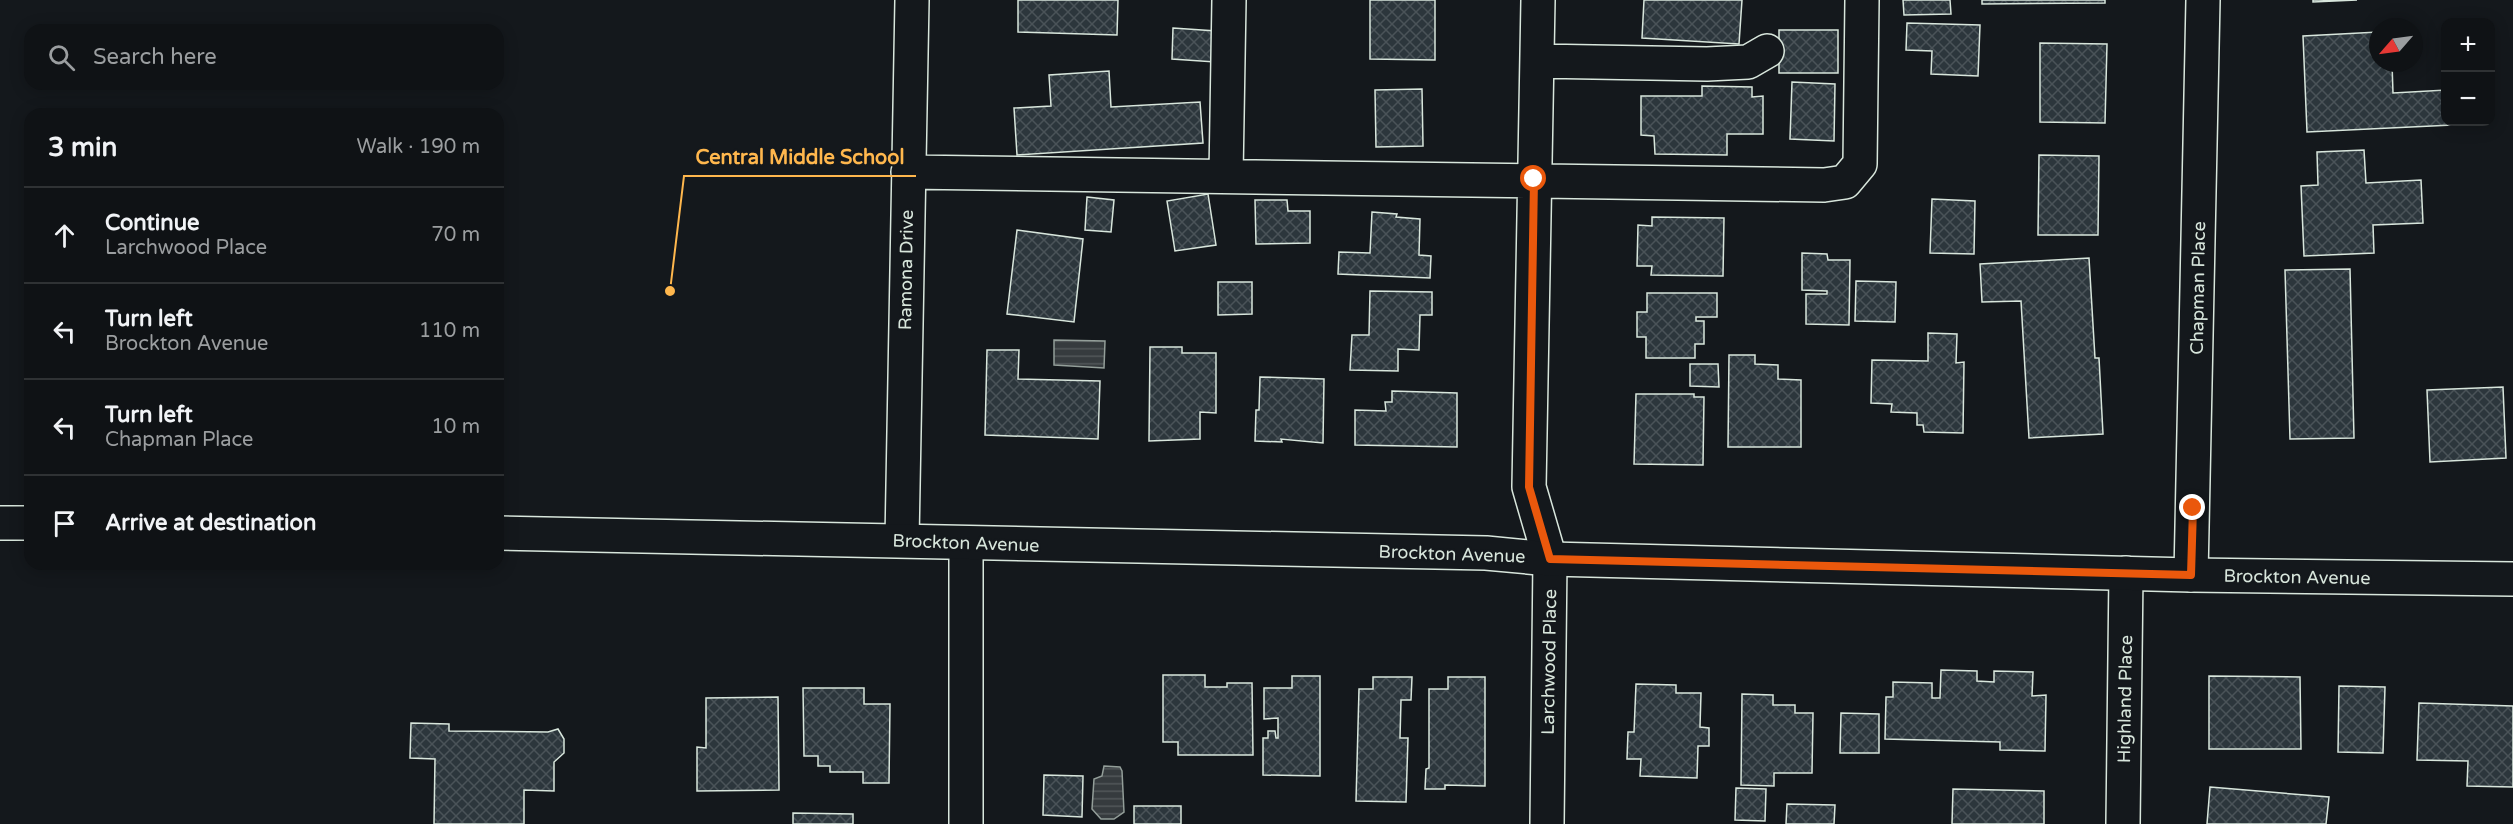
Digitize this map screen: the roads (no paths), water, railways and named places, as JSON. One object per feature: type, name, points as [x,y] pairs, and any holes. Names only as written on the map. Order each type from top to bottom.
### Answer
[{"type":"street","name":"Ramona Drive","points":[[902,540],[912,0]]},
{"type":"street","points":[[1226,175],[1229,0]]},
{"type":"street","name":"Larchwood Place","points":[[1538,0],[1529,487],[1550,559],[1547,824]]},
{"type":"street","points":[[908,172],[1534,179],[1824,185],[1845,182],[1860,164],[1862,0]]},
{"type":"street","name":"Chapman Place","points":[[2191,575],[2203,0]]},
{"type":"street","points":[[1537,61],[1707,64],[1749,62],[1767,51]]},
{"type":"street","points":[[0,523],[24,524]]},
{"type":"street","name":"Brockton Avenue","points":[[504,533],[1486,553],[1550,559],[2191,575],[2513,579]]},
{"type":"street","points":[[966,543],[966,824]]},
{"type":"street","name":"Highland Place","points":[[2123,824],[2126,573]]},
{"type":"place","name":"Central Middle School","points":[[670,291]]}]
